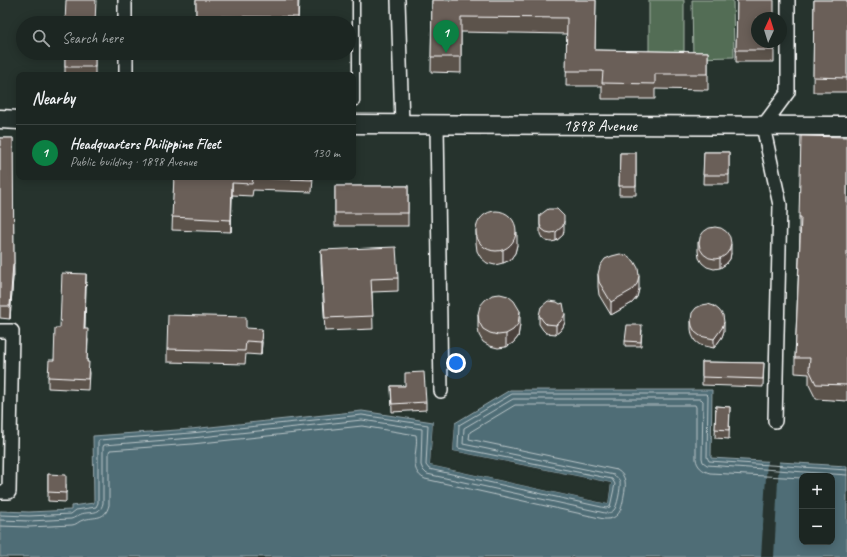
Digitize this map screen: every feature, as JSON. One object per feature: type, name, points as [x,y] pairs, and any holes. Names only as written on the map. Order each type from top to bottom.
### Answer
[{"type":"street","points":[[124,0],[125,16]]},
{"type":"street","points":[[398,0],[402,124]]},
{"type":"street","points":[[775,421],[780,205],[764,126],[788,92],[788,0]]},
{"type":"street","points":[[126,60],[126,72]]},
{"type":"street","points":[[0,119],[16,120]]},
{"type":"street","name":"1898 Avenue","points":[[356,124],[847,126]]},
{"type":"street","points":[[437,125],[441,391]]},
{"type":"street","points":[[0,331],[12,331],[9,492],[0,492]]},
{"type":"lane","points":[[356,0],[356,102]]},
{"type":"green space","points":[[649,0],[684,0],[684,51],[649,52]]},
{"type":"green space","points":[[692,0],[733,0],[734,57],[693,58]]},
{"type":"water","points":[[510,390],[712,390],[711,458],[847,466],[847,557],[0,557],[0,511],[29,512],[71,510],[71,506],[94,503],[93,436],[191,429],[362,411],[433,422],[430,465],[608,504],[611,483],[453,451],[455,423]]},
{"type":"pier","points":[[433,422],[435,422],[432,464],[606,502],[609,485],[452,453],[453,423],[455,423],[453,451],[611,483],[608,504],[430,465]]},
{"type":"pier","points":[[767,461],[779,461],[774,557],[761,557]]},
{"type":"building","points":[[66,0],[96,0],[95,16],[65,16]]},
{"type":"building","points":[[196,0],[298,0],[298,16],[196,16]]},
{"type":"building","points":[[432,0],[596,0],[595,50],[708,52],[708,74],[655,74],[655,84],[602,83],[603,71],[566,71],[567,18],[461,17],[461,57],[431,57]]},
{"type":"building","points":[[737,0],[774,0],[774,12],[751,12],[751,48],[774,48],[774,50],[736,50]]},
{"type":"building","points":[[814,0],[847,0],[847,78],[813,77]]},
{"type":"building","points":[[65,60],[95,60],[95,67],[65,67]]},
{"type":"building","points":[[801,136],[847,137],[847,385],[816,384],[809,369],[810,358],[795,358],[801,217],[799,217]]},
{"type":"building","points":[[0,138],[13,138],[14,264],[10,306],[0,306]]},
{"type":"building","points":[[704,152],[729,152],[729,175],[703,175]]},
{"type":"building","points":[[620,153],[636,153],[636,186],[619,186]]},
{"type":"building","points":[[174,180],[253,180],[252,184],[232,183],[231,220],[172,217]]},
{"type":"building","points":[[335,186],[408,186],[408,213],[335,213]]},
{"type":"building","points":[[548,209],[557,209],[564,216],[563,226],[556,232],[546,232],[540,225],[540,215]]},
{"type":"building","points":[[500,211],[507,214],[513,220],[516,231],[515,239],[507,248],[500,251],[492,251],[485,248],[477,239],[476,227],[479,220],[488,212]]},
{"type":"building","points":[[712,227],[718,227],[727,231],[731,243],[727,255],[718,259],[712,259],[703,255],[699,246],[699,240],[703,231]]},
{"type":"building","points":[[396,247],[398,278],[371,279],[373,316],[325,318],[321,250]]},
{"type":"building","points":[[620,254],[628,256],[634,261],[638,268],[639,276],[637,284],[632,290],[611,302],[599,282],[598,274],[600,266],[605,259]]},
{"type":"building","points":[[62,273],[86,274],[84,329],[88,329],[88,379],[48,377],[49,360],[54,360],[55,328],[60,328]]},
{"type":"building","points":[[500,294],[508,296],[514,301],[520,311],[518,324],[513,330],[506,334],[498,335],[483,329],[479,322],[478,314],[480,306],[485,300],[492,295]]},
{"type":"building","points":[[548,301],[557,302],[560,304],[563,303],[565,314],[556,325],[546,324],[539,315],[541,307]]},
{"type":"building","points":[[708,304],[714,306],[723,315],[724,322],[722,328],[714,339],[700,336],[695,332],[692,326],[692,313],[696,308]]},
{"type":"building","points":[[168,315],[246,317],[246,328],[262,329],[261,342],[246,341],[245,351],[167,349]]},
{"type":"building","points":[[627,325],[642,325],[641,342],[625,341]]},
{"type":"building","points":[[702,362],[764,363],[763,379],[702,377]]},
{"type":"building","points":[[424,372],[426,402],[392,404],[391,386],[405,386],[405,373]]},
{"type":"building","points":[[716,406],[730,407],[729,430],[715,429]]},
{"type":"building","points":[[48,474],[66,475],[66,493],[48,492]]},
{"type":"place","name":"Headquarters Philippine Fleet","points":[[446,53]]}]
